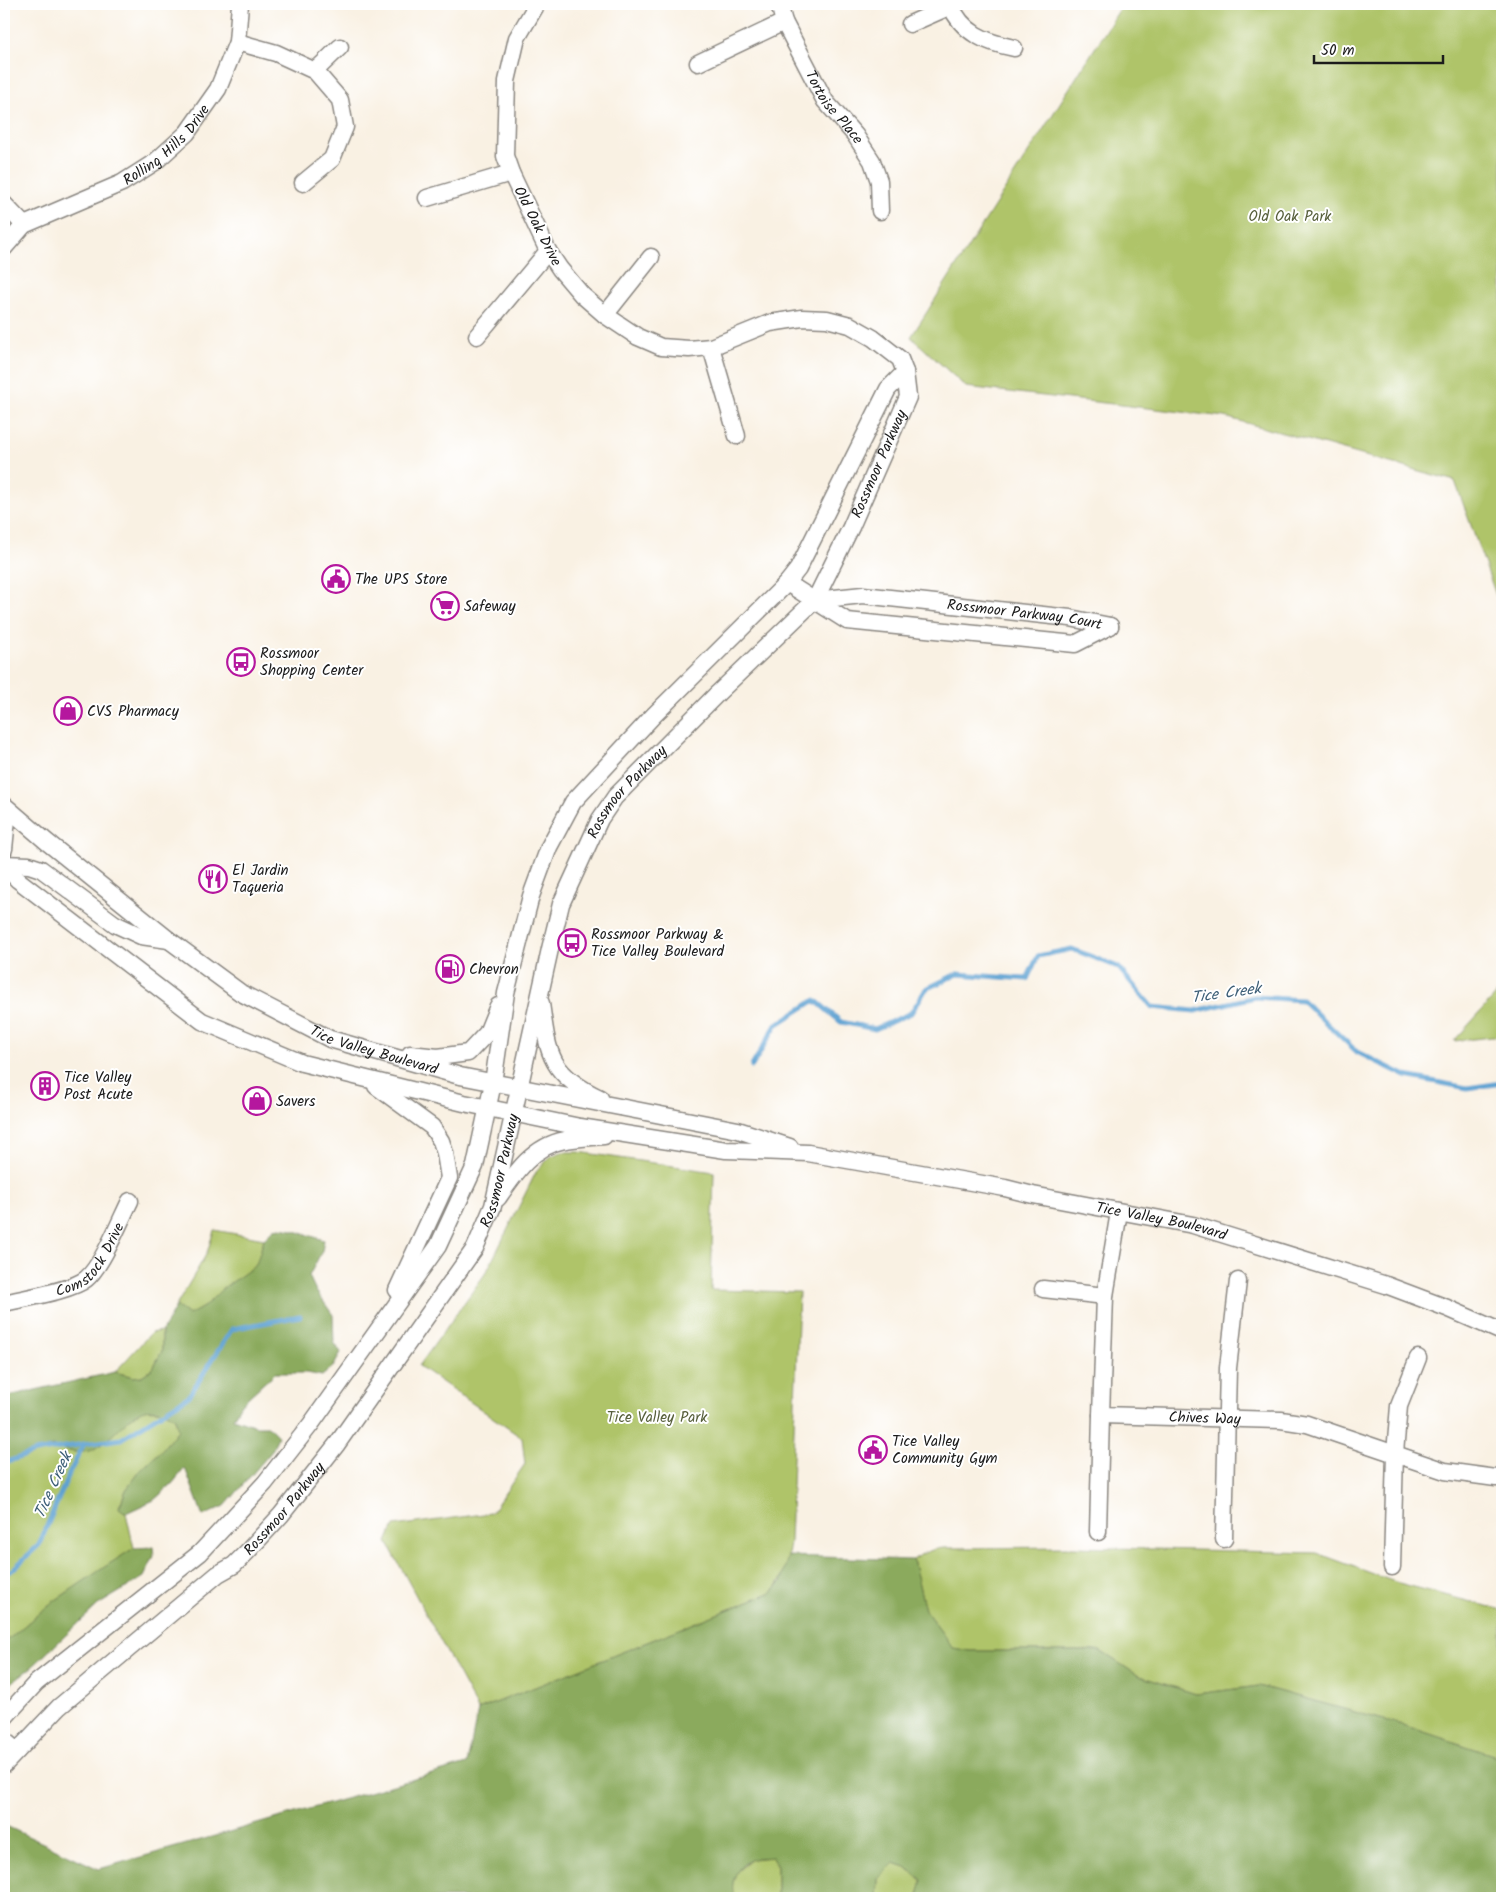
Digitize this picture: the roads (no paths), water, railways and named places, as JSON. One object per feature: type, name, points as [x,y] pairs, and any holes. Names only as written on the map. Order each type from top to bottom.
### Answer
[{"type":"street","name":"Rolling Hills Drive","points":[[4,248],[24,225],[122,183],[155,162],[187,133],[218,89],[237,42],[240,4]]},
{"type":"street","name":"Old Oak Drive","points":[[537,4],[517,38],[507,81],[505,156],[511,173],[548,251],[560,270],[582,295],[605,315],[638,337],[661,346],[689,349],[711,347],[770,323],[802,318],[827,319],[850,325],[874,338],[900,359],[905,372]]},
{"type":"street","name":"Tortoise Place","points":[[778,4],[784,22],[825,101],[855,135],[872,161],[879,181],[880,211]]},
{"type":"street","points":[[910,24],[951,5],[966,30],[991,44],[1014,48]]},
{"type":"street","points":[[698,63],[784,22]]},
{"type":"street","points":[[237,42],[276,53],[315,71],[340,100],[345,128],[332,159],[303,183]]},
{"type":"street","points":[[315,71],[340,47]]},
{"type":"street","points":[[426,198],[511,173]]},
{"type":"street","points":[[4,204],[24,225]]},
{"type":"street","points":[[4,221],[24,225]]},
{"type":"street","points":[[477,336],[548,251]]},
{"type":"street","points":[[605,315],[651,258]]},
{"type":"street","points":[[711,347],[737,436]]},
{"type":"street","name":"Rossmoor Parkway","points":[[4,1718],[36,1683],[200,1553],[265,1482],[311,1424],[438,1246],[475,1166],[493,1083],[506,993],[531,896],[549,847],[572,802],[653,716],[787,583],[798,569],[888,389],[905,372]]},
{"type":"street","name":"Rossmoor Parkway","points":[[4,1765],[59,1707],[218,1574],[234,1565],[281,1515],[337,1444],[475,1248],[493,1206],[561,904],[600,819],[615,797],[718,693],[815,600],[851,527],[908,398],[905,372]]},
{"type":"street","points":[[787,583],[815,600]]},
{"type":"street","name":"Rossmoor Parkway Court","points":[[863,595],[1070,618],[1110,626],[1076,644],[847,621],[815,600],[863,595]]},
{"type":"street","points":[[4,850],[6,807]]},
{"type":"street","name":"Tice Valley Boulevard","points":[[6,807],[169,940],[241,993],[330,1039],[460,1076],[738,1130],[808,1153]]},
{"type":"street","points":[[4,864],[29,864],[41,869],[115,924],[140,936],[169,940]]},
{"type":"street","name":"Tice Valley Boulevard","points":[[4,864],[18,880],[202,1021],[302,1063],[488,1108],[620,1133],[726,1150],[808,1153],[1005,1188],[1119,1212],[1193,1225],[1376,1282],[1447,1308],[1502,1332]]},
{"type":"street","points":[[540,992],[547,1045],[554,1063],[562,1074],[584,1090],[630,1110]]},
{"type":"street","points":[[378,1052],[438,1057],[468,1053],[487,1033],[506,993]]},
{"type":"street","points":[[368,1080],[432,1127],[441,1141],[450,1178],[373,1336]]},
{"type":"street","points":[[493,1206],[510,1180],[531,1155],[546,1146],[563,1141],[620,1133]]},
{"type":"street","name":"Comstock Drive","points":[[4,1303],[66,1288],[86,1280],[97,1266],[130,1201]]},
{"type":"street","points":[[1098,1532],[1105,1296],[1119,1212]]},
{"type":"street","points":[[1224,1540],[1228,1368],[1238,1281]]},
{"type":"street","points":[[1043,1289],[1105,1296]]},
{"type":"street","points":[[1392,1567],[1395,1453],[1399,1406],[1418,1358]]},
{"type":"street","name":"Chives Way","points":[[1101,1415],[1281,1420],[1308,1424],[1454,1473],[1502,1478]]},
{"type":"street","points":[[200,1553],[218,1574]]},
{"type":"street","points":[[4,1740],[17,1751]]},
{"type":"waterway","name":"Tice Creek","points":[[752,1066],[776,1025],[815,1000],[841,1022],[875,1029],[911,1013],[926,989],[957,974],[1027,979],[1038,956],[1072,949],[1118,967],[1152,1007],[1195,1011],[1255,997],[1302,1000],[1357,1052],[1406,1076],[1467,1088],[1502,1083]]},
{"type":"waterway","name":"Tice Creek","points":[[4,1572],[11,1571],[39,1545],[84,1444],[121,1439],[189,1396],[232,1329],[300,1316]]},
{"type":"waterway","points":[[4,1463],[35,1452],[84,1444]]},
{"type":"place","name":"The UPS Store","points":[[336,579]]},
{"type":"place","name":"Safeway","points":[[445,606]]},
{"type":"place","name":"Rossmoor Shopping Center","points":[[241,662]]},
{"type":"place","name":"CVS Pharmacy","points":[[68,711]]},
{"type":"place","name":"El Jardin Taqueria","points":[[213,879]]},
{"type":"place","name":"Rossmoor Parkway & Tice Valley Boulevard","points":[[572,943]]},
{"type":"place","name":"Chevron","points":[[450,969]]},
{"type":"place","name":"Tice Valley Post Acute","points":[[45,1086]]},
{"type":"place","name":"Savers","points":[[257,1101]]},
{"type":"place","name":"Tice Valley Community Gym","points":[[873,1450]]},
{"type":"park label","name":"Old Oak Park","points":[[1290,216]]},
{"type":"park label","name":"Tice Valley Park","points":[[657,1417]]}]
